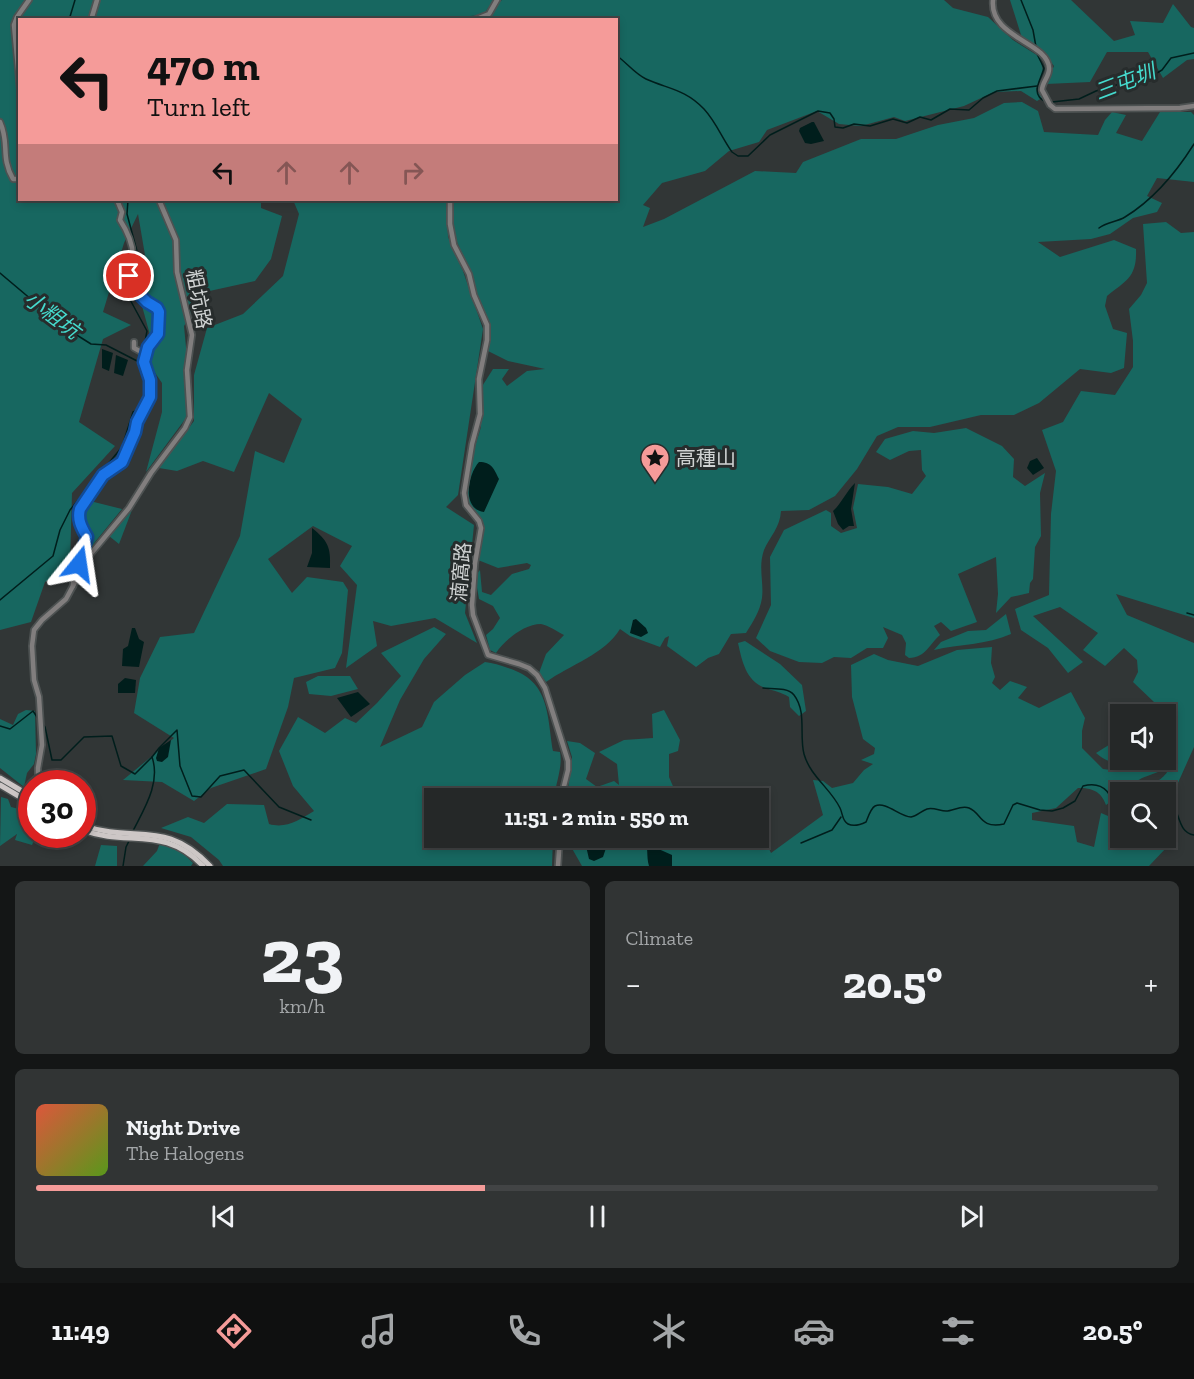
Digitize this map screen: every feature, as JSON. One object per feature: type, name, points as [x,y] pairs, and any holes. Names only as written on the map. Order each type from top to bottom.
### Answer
[{"type":"main road","points":[[1,781],[18,790]]},
{"type":"main road","points":[[1,781],[18,794]]},
{"type":"main road","points":[[96,829],[169,842],[190,854],[203,866]]},
{"type":"main road","points":[[96,834],[105,837],[160,835],[171,838],[193,850],[210,866]]},
{"type":"street","points":[[18,68],[14,25],[29,0]]},
{"type":"street","points":[[92,18],[98,0]]},
{"type":"street","points":[[479,18],[489,14],[497,0]]},
{"type":"street","points":[[993,0],[994,14],[1001,24],[1045,57],[1049,69],[1042,90],[1050,105],[1055,109],[1194,106]]},
{"type":"street","points":[[0,122],[3,131],[2,163],[13,179],[18,179]]},
{"type":"street","points":[[73,589],[72,580],[86,546],[87,537],[80,524],[78,515],[80,509],[103,475],[122,462],[137,422],[150,397],[150,380],[145,369],[145,354],[158,334],[159,312],[137,292],[138,285],[132,277],[134,259],[127,231],[120,220],[122,212],[117,201]]},
{"type":"street","name":"粗坑路","points":[[38,770],[42,745],[39,697],[34,680],[32,646],[34,630],[42,620],[62,604],[73,589],[89,556],[129,508],[151,473],[185,428],[190,417],[187,370],[192,334],[177,272],[176,240],[159,201]]},
{"type":"street","name":"湳窩路","points":[[450,201],[450,224],[454,245],[469,274],[474,295],[487,325],[487,340],[479,379],[480,414],[470,454],[465,500],[481,528],[475,563],[473,615],[488,656],[530,668],[545,688],[568,761],[564,788]]},
{"type":"street","points":[[134,342],[134,348],[145,354]]},
{"type":"street","points":[[558,866],[559,848]]},
{"type":"shaded area","points":[[0,0],[494,0],[483,15],[457,18],[18,18],[18,201],[261,201],[261,208],[282,216],[271,259],[255,281],[205,292],[184,326],[186,418],[146,472],[162,412],[162,383],[149,364],[150,335],[139,295],[145,255],[138,214],[124,243],[103,312],[131,325],[103,339],[79,422],[115,446],[72,493],[70,565],[45,582],[31,622],[0,630]]},
{"type":"shaded area","points":[[502,0],[944,0],[953,8],[988,17],[1013,40],[1040,57],[1043,71],[1036,89],[1042,98],[1037,101],[1021,91],[994,92],[964,106],[905,121],[894,117],[861,126],[839,124],[817,111],[767,130],[759,142],[729,151],[705,171],[662,183],[643,205],[650,208],[643,227],[664,219],[755,171],[796,173],[803,162],[861,139],[896,139],[938,125],[974,118],[1004,103],[1022,102],[1038,111],[1044,132],[1098,135],[1105,120],[1112,112],[1126,115],[1116,133],[1142,141],[1160,112],[1191,112],[1194,115],[1194,182],[1157,178],[1147,196],[1162,203],[1157,212],[1133,218],[1110,234],[1091,239],[1038,242],[1060,257],[1114,240],[1136,249],[1133,272],[1107,296],[1105,306],[1113,329],[1127,333],[1124,368],[1111,373],[1080,369],[1039,403],[1014,415],[981,415],[930,427],[898,427],[877,436],[857,469],[835,496],[809,510],[781,511],[779,522],[762,556],[762,598],[754,621],[746,633],[731,634],[719,654],[708,658],[696,667],[667,646],[669,636],[665,638],[660,647],[630,636],[620,629],[596,652],[546,682],[539,673],[546,654],[564,635],[550,627],[541,624],[528,627],[504,643],[496,653],[490,650],[486,635],[500,618],[493,606],[479,599],[475,576],[480,570],[482,592],[491,595],[512,574],[529,569],[531,565],[527,563],[498,568],[478,560],[483,536],[481,519],[467,502],[466,493],[472,456],[481,427],[481,388],[493,369],[509,369],[502,379],[507,386],[527,371],[545,369],[508,361],[486,350],[489,326],[477,297],[474,280],[453,233],[452,201],[618,201],[618,18],[488,18]]},
{"type":"shaded area","points":[[1010,0],[1071,0],[1114,41],[1135,35],[1130,21],[1163,23],[1173,4],[1194,28],[1194,59],[1187,60],[1163,78],[1148,52],[1107,52],[1090,82],[1046,84],[1054,66],[1042,50],[1022,38]]},
{"type":"shaded area","points":[[812,122],[824,141],[805,143],[799,131],[800,128]]},
{"type":"shaded area","points":[[293,201],[447,201],[448,237],[463,271],[483,329],[458,495],[446,507],[474,525],[465,613],[477,643],[435,618],[391,626],[373,621],[377,646],[346,668],[357,585],[340,566],[352,546],[313,526],[268,559],[292,593],[307,577],[343,582],[348,590],[342,653],[335,668],[294,678],[288,707],[266,769],[211,788],[194,801],[162,782],[123,780],[174,738],[134,713],[140,678],[160,637],[194,633],[240,536],[255,451],[284,463],[302,419],[269,393],[234,472],[203,461],[177,471],[159,468],[194,421],[194,375],[207,328],[243,314],[283,276],[299,214]]},
{"type":"shaded area","points":[[1166,222],[1181,233],[1194,232],[1194,618],[1116,594],[1127,615],[1194,643],[1194,747],[1176,787],[1176,782],[1155,782],[1169,770],[1176,770],[1176,704],[1154,704],[1133,682],[1138,672],[1137,660],[1124,648],[1105,666],[1083,650],[1098,633],[1060,607],[1033,616],[1083,662],[1068,673],[1048,648],[1021,630],[1015,609],[1049,595],[1051,514],[1056,471],[1042,430],[1063,422],[1081,391],[1115,395],[1133,367],[1129,309],[1141,295],[1147,283],[1143,224]]},
{"type":"shaded area","points":[[102,349],[113,353],[109,371],[102,368]]},
{"type":"shaded area","points":[[116,355],[128,360],[123,376],[114,373]]},
{"type":"shaded area","points":[[966,428],[1002,446],[1014,459],[1013,477],[1025,486],[1045,473],[1040,493],[1041,536],[1035,547],[1033,579],[1029,593],[1011,597],[996,613],[998,594],[996,557],[958,574],[977,622],[951,631],[941,622],[934,626],[940,635],[919,656],[909,658],[905,655],[906,643],[902,635],[883,627],[888,638],[883,648],[867,648],[851,658],[834,657],[822,663],[799,662],[770,651],[756,638],[771,605],[770,557],[784,530],[826,510],[831,513],[831,526],[841,533],[857,528],[853,508],[858,484],[888,487],[912,494],[926,476],[922,470],[921,450],[909,451],[890,460],[876,452],[885,439],[913,431],[934,433]]},
{"type":"shaded area","points":[[1037,458],[1044,468],[1033,475],[1027,468],[1030,461]]},
{"type":"shaded area","points":[[479,462],[490,465],[499,479],[484,512],[472,505],[469,498],[472,474]]},
{"type":"shaded area","points":[[855,483],[851,509],[854,526],[843,530],[833,511]]},
{"type":"shaded area","points":[[86,500],[122,509],[95,542],[76,578],[88,535],[81,522],[81,511]]},
{"type":"shaded area","points":[[132,510],[119,544],[109,536]]},
{"type":"shaded area","points":[[312,528],[327,545],[330,568],[307,567],[312,553]]},
{"type":"shaded area","points":[[1006,614],[1011,634],[983,642],[934,650],[941,642],[968,631],[986,630]]},
{"type":"shaded area","points":[[636,619],[648,633],[641,637],[630,633],[633,620]]},
{"type":"shaded area","points":[[434,627],[446,634],[424,659],[400,700],[380,747],[422,727],[434,702],[465,675],[485,662],[522,674],[532,681],[544,700],[553,751],[560,752],[556,788],[424,788],[424,848],[553,848],[552,866],[223,866],[191,837],[161,828],[188,817],[204,823],[227,804],[264,805],[269,824],[275,825],[292,823],[314,811],[293,786],[279,751],[298,717],[325,733],[345,718],[356,723],[377,703],[401,676],[381,653]]},
{"type":"shaded area","points":[[132,628],[135,628],[139,639],[144,642],[139,667],[122,666],[123,649],[128,646]]},
{"type":"shaded area","points":[[745,641],[780,664],[802,685],[806,711],[799,716],[790,707],[789,697],[753,681],[743,663],[738,643]]},
{"type":"shaded area","points":[[992,647],[991,663],[995,677],[992,683],[1000,690],[1010,681],[1027,687],[1018,698],[1039,708],[1071,692],[1085,718],[1082,748],[1103,769],[1159,770],[1135,782],[1110,782],[1110,802],[1106,805],[1095,791],[1078,788],[1056,808],[1032,813],[1032,820],[1074,826],[1077,842],[1094,847],[1101,813],[1110,817],[1110,848],[1166,848],[1149,866],[582,866],[572,848],[769,848],[771,853],[823,815],[813,780],[823,781],[832,788],[853,783],[864,770],[873,764],[861,760],[874,754],[875,748],[863,739],[852,697],[851,665],[874,654],[888,660],[918,666],[957,650]]},
{"type":"shaded area","points":[[318,676],[350,676],[358,689],[331,696],[309,694],[306,682]]},
{"type":"shaded area","points":[[125,678],[136,680],[135,693],[118,693],[118,684]]},
{"type":"shaded area","points":[[358,692],[370,704],[351,717],[337,698]]},
{"type":"shaded area","points":[[26,710],[35,711],[36,754],[34,764],[29,770],[18,770],[18,782],[0,768],[0,719],[13,725],[18,714]]},
{"type":"shaded area","points":[[664,710],[680,740],[678,751],[669,754],[669,777],[674,788],[568,788],[572,757],[567,741],[580,743],[595,753],[586,779],[597,787],[614,781],[619,785],[617,764],[599,752],[624,740],[653,738],[652,714]]},
{"type":"shaded area","points":[[171,740],[168,757],[162,762],[157,761],[159,748]]},
{"type":"shaded area","points":[[1110,744],[1110,761],[1096,753]]},
{"type":"shaded area","points":[[1,797],[8,799],[11,807],[18,809],[18,841],[15,840],[17,834],[0,846]]},
{"type":"shaded area","points":[[160,843],[181,851],[193,863],[191,866],[143,866],[157,851]]},
{"type":"shaded area","points":[[101,845],[117,846],[117,866],[95,866]]},
{"type":"shaded area","points":[[586,848],[606,848],[603,857],[594,861],[589,859]]},
{"type":"shaded area","points":[[647,848],[656,848],[672,855],[672,866],[649,866]]},
{"type":"waterway","points":[[70,18],[75,0]]},
{"type":"waterway","name":"三屯圳","points":[[1021,0],[1033,30],[1036,47]]},
{"type":"waterway","name":"三屯圳","points":[[1052,102],[1079,99],[1096,91],[1157,73],[1171,58],[1194,53]]},
{"type":"waterway","name":"三屯圳","points":[[1037,54],[1044,68],[1037,91],[1041,99],[1046,102]]},
{"type":"waterway","points":[[618,57],[642,77],[683,93],[697,102],[712,119],[732,152],[738,156],[748,156],[770,135],[818,111],[830,113],[835,127],[843,128],[854,124],[870,126],[893,119],[907,123],[920,117],[931,120],[950,109],[969,110],[983,98],[997,91],[1037,86]]},
{"type":"waterway","points":[[1099,228],[1125,217],[1155,194],[1194,144]]},
{"type":"waterway","points":[[128,201],[127,214],[138,255],[127,294],[147,331],[141,363],[147,387],[144,404]]},
{"type":"waterway","name":"小粗坑","points":[[0,273],[64,327],[91,344],[106,345],[141,363]]},
{"type":"waterway","points":[[0,600],[53,556],[60,530],[70,510],[122,447],[133,412],[142,408]]},
{"type":"waterway","points":[[1187,613],[1194,615]]},
{"type":"waterway","points":[[763,688],[784,690],[794,695],[802,716],[803,747],[807,762],[836,801],[846,823],[850,825],[866,822],[872,809],[879,805],[911,817],[929,809],[946,811],[966,807],[973,810],[985,822],[996,825],[1004,824],[1013,805],[1017,803],[1052,811],[1075,801],[1083,786],[1092,785],[1099,786],[1110,795]]},
{"type":"waterway","points":[[0,726],[10,729],[33,711],[39,720]]},
{"type":"waterway","points":[[42,723],[45,727],[52,760],[61,760],[84,737],[112,736],[121,766],[135,774],[152,757],[153,786],[133,831]]},
{"type":"waterway","points":[[152,757],[177,730],[180,766],[192,796],[201,797],[220,776],[244,770],[279,807],[311,820]]},
{"type":"waterway","points":[[1176,811],[1186,832],[1194,835]]},
{"type":"waterway","points":[[801,843],[832,830],[841,817]]},
{"type":"waterway","points":[[123,866],[129,841]]},
{"type":"place","name":"高種山","points":[[655,484]]},
{"type":"route","points":[[79,564],[87,537],[80,524],[78,515],[80,509],[92,488],[103,475],[122,462],[135,432],[140,413],[150,397],[150,380],[144,362],[148,347],[158,334],[159,312],[137,292],[138,285],[134,278],[129,276]]}]
